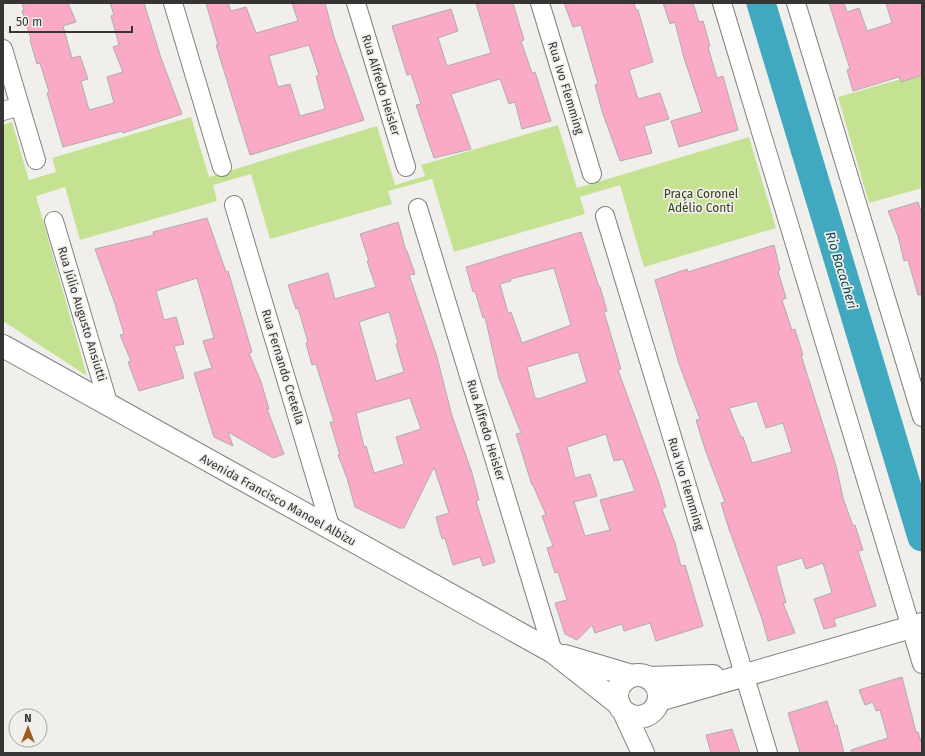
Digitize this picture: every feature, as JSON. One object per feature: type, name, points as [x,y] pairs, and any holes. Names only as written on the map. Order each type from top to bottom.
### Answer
[{"type":"street","points":[[173,3],[222,167]]},
{"type":"street","name":"Rua Alfredo Heisler","points":[[356,3],[406,167]]},
{"type":"street","name":"Rua Ivo Flemming","points":[[540,3],[592,174]]},
{"type":"street","points":[[722,3],[917,626],[922,664]]},
{"type":"street","points":[[796,3],[922,417]]},
{"type":"street","points":[[3,49],[36,160]]},
{"type":"street","points":[[3,112],[20,106]]},
{"type":"street","name":"Rua Fernando Cretella","points":[[234,205],[331,529]]},
{"type":"street","name":"Rua Alfredo Heisler","points":[[418,208],[553,652]]},
{"type":"street","name":"Rua Ivo Flemming","points":[[605,216],[768,753]]},
{"type":"street","name":"Rua Júlio Augusto Ansiutti","points":[[54,221],[109,406]]},
{"type":"street","name":"Avenida Francisco Manoel Albizu","points":[[3,346],[553,652],[622,708]]},
{"type":"street","name":"Avenida Francisco Manoel Albizu","points":[[656,705],[744,675],[917,626]]},
{"type":"street","name":"Avenida Francisco Manoel Albizu","points":[[553,652],[640,677],[744,675]]},
{"type":"street","points":[[643,753],[622,708],[618,690],[621,684],[640,677],[657,687],[650,753]]},
{"type":"street","points":[[622,708],[636,717],[648,715],[656,705]]},
{"type":"green space","points":[[922,73],[922,188],[869,203],[838,97]]},
{"type":"green space","name":"Praça Coronel Adélio Conti","points":[[191,117],[209,177],[377,126],[395,185],[425,176],[421,165],[558,125],[577,188],[749,137],[776,228],[644,267],[620,185],[580,197],[585,214],[454,252],[432,179],[388,191],[392,204],[270,239],[251,174],[213,185],[217,201],[80,240],[65,187],[36,196],[87,376],[3,321],[3,125],[12,122],[29,180],[56,172],[52,158]]},
{"type":"building","points":[[22,3],[68,3],[76,22],[63,26],[72,58],[80,56],[88,79],[81,81],[89,110],[114,103],[107,77],[123,72],[113,47],[119,45],[111,16],[114,15],[110,3],[144,3],[161,58],[182,114],[123,133],[122,131],[63,147],[47,93],[49,92],[40,63],[37,64],[30,40],[31,39],[22,11],[24,10]]},
{"type":"building","points":[[206,3],[228,3],[231,11],[246,7],[256,33],[298,21],[292,3],[325,3],[334,37],[364,120],[250,155],[216,45],[218,45]],"holes":[[[309,45],[319,75],[316,76],[325,109],[300,116],[290,84],[278,87],[269,56]]]},
{"type":"building","points":[[476,3],[513,3],[524,40],[521,41],[532,73],[535,72],[551,121],[522,129],[515,102],[509,104],[500,79],[451,94],[471,149],[434,158],[416,105],[421,104],[411,74],[407,75],[392,26],[451,9],[458,31],[438,38],[447,66],[491,53]]},
{"type":"building","points":[[564,3],[634,3],[636,10],[638,10],[653,62],[629,70],[638,99],[660,93],[669,119],[644,126],[652,153],[620,161],[602,111],[595,85],[598,84],[581,25],[573,27]]},
{"type":"building","points":[[663,3],[693,3],[699,22],[703,21],[710,46],[708,47],[717,78],[723,76],[738,130],[679,147],[671,121],[702,112],[684,58],[675,22],[670,24]]},
{"type":"building","points":[[829,3],[844,3],[847,12],[859,8],[867,31],[892,23],[886,3],[922,3],[922,75],[901,82],[899,77],[853,91],[847,70],[850,69]]},
{"type":"building","points":[[918,202],[922,214],[922,294],[918,295],[908,260],[904,261],[898,236],[888,211]]},
{"type":"building","points":[[207,218],[226,272],[228,271],[252,352],[249,353],[261,382],[269,409],[267,409],[284,454],[273,458],[228,432],[233,446],[214,437],[194,373],[212,368],[203,341],[214,338],[197,278],[156,291],[164,320],[176,317],[184,344],[174,346],[184,378],[139,391],[128,362],[131,361],[120,335],[124,334],[115,304],[95,249],[154,235],[153,232]]},
{"type":"building","points":[[398,222],[406,251],[415,274],[409,275],[437,357],[452,416],[472,473],[479,500],[476,501],[495,562],[483,566],[480,557],[453,565],[445,538],[442,539],[436,517],[449,513],[434,467],[404,528],[399,528],[355,507],[347,478],[338,455],[340,455],[330,422],[334,422],[316,364],[312,365],[306,343],[308,342],[298,308],[296,309],[288,285],[328,273],[335,299],[376,287],[360,234]],"holes":[[[389,312],[398,343],[396,344],[404,372],[376,381],[359,322]],[[410,398],[421,429],[396,437],[404,464],[374,473],[366,446],[364,447],[356,413]]]},
{"type":"building","points":[[581,232],[607,311],[604,312],[621,369],[618,370],[659,483],[666,507],[662,509],[675,543],[681,566],[685,565],[703,626],[656,641],[650,623],[624,631],[622,624],[595,633],[592,625],[577,640],[565,634],[555,603],[567,600],[558,572],[555,573],[547,548],[553,546],[542,516],[546,515],[532,485],[516,434],[521,433],[499,378],[485,317],[483,318],[475,291],[473,292],[466,267]],"holes":[[[554,268],[571,325],[522,343],[511,312],[508,313],[500,284],[511,281],[510,279]],[[578,352],[587,382],[538,399],[535,398],[527,367]],[[606,434],[614,461],[623,459],[635,491],[600,500],[610,530],[585,536],[574,502],[597,496],[590,474],[575,478],[567,447]]]},
{"type":"building","points":[[774,245],[780,270],[778,271],[786,298],[782,300],[792,330],[795,329],[803,355],[801,355],[836,466],[843,498],[853,526],[855,525],[863,550],[858,551],[876,606],[834,619],[836,626],[824,629],[814,599],[832,593],[823,563],[806,569],[802,558],[776,566],[786,603],[783,603],[795,633],[768,641],[762,619],[729,529],[721,503],[725,502],[705,449],[696,420],[700,419],[679,364],[655,280],[687,269],[688,272]],"holes":[[[757,401],[766,428],[783,423],[792,452],[752,463],[743,437],[741,437],[729,408]]]},
{"type":"building","points":[[902,677],[916,732],[918,732],[922,744],[922,753],[851,753],[851,750],[888,738],[880,710],[876,711],[873,702],[865,705],[859,690]]},
{"type":"building","points":[[827,701],[835,726],[837,725],[844,753],[800,753],[788,713]]},
{"type":"building","points":[[732,729],[740,753],[711,753],[706,735]]},
{"type":"waterway","name":"Rio Bacacheri","points":[[761,3],[922,537]]}]
